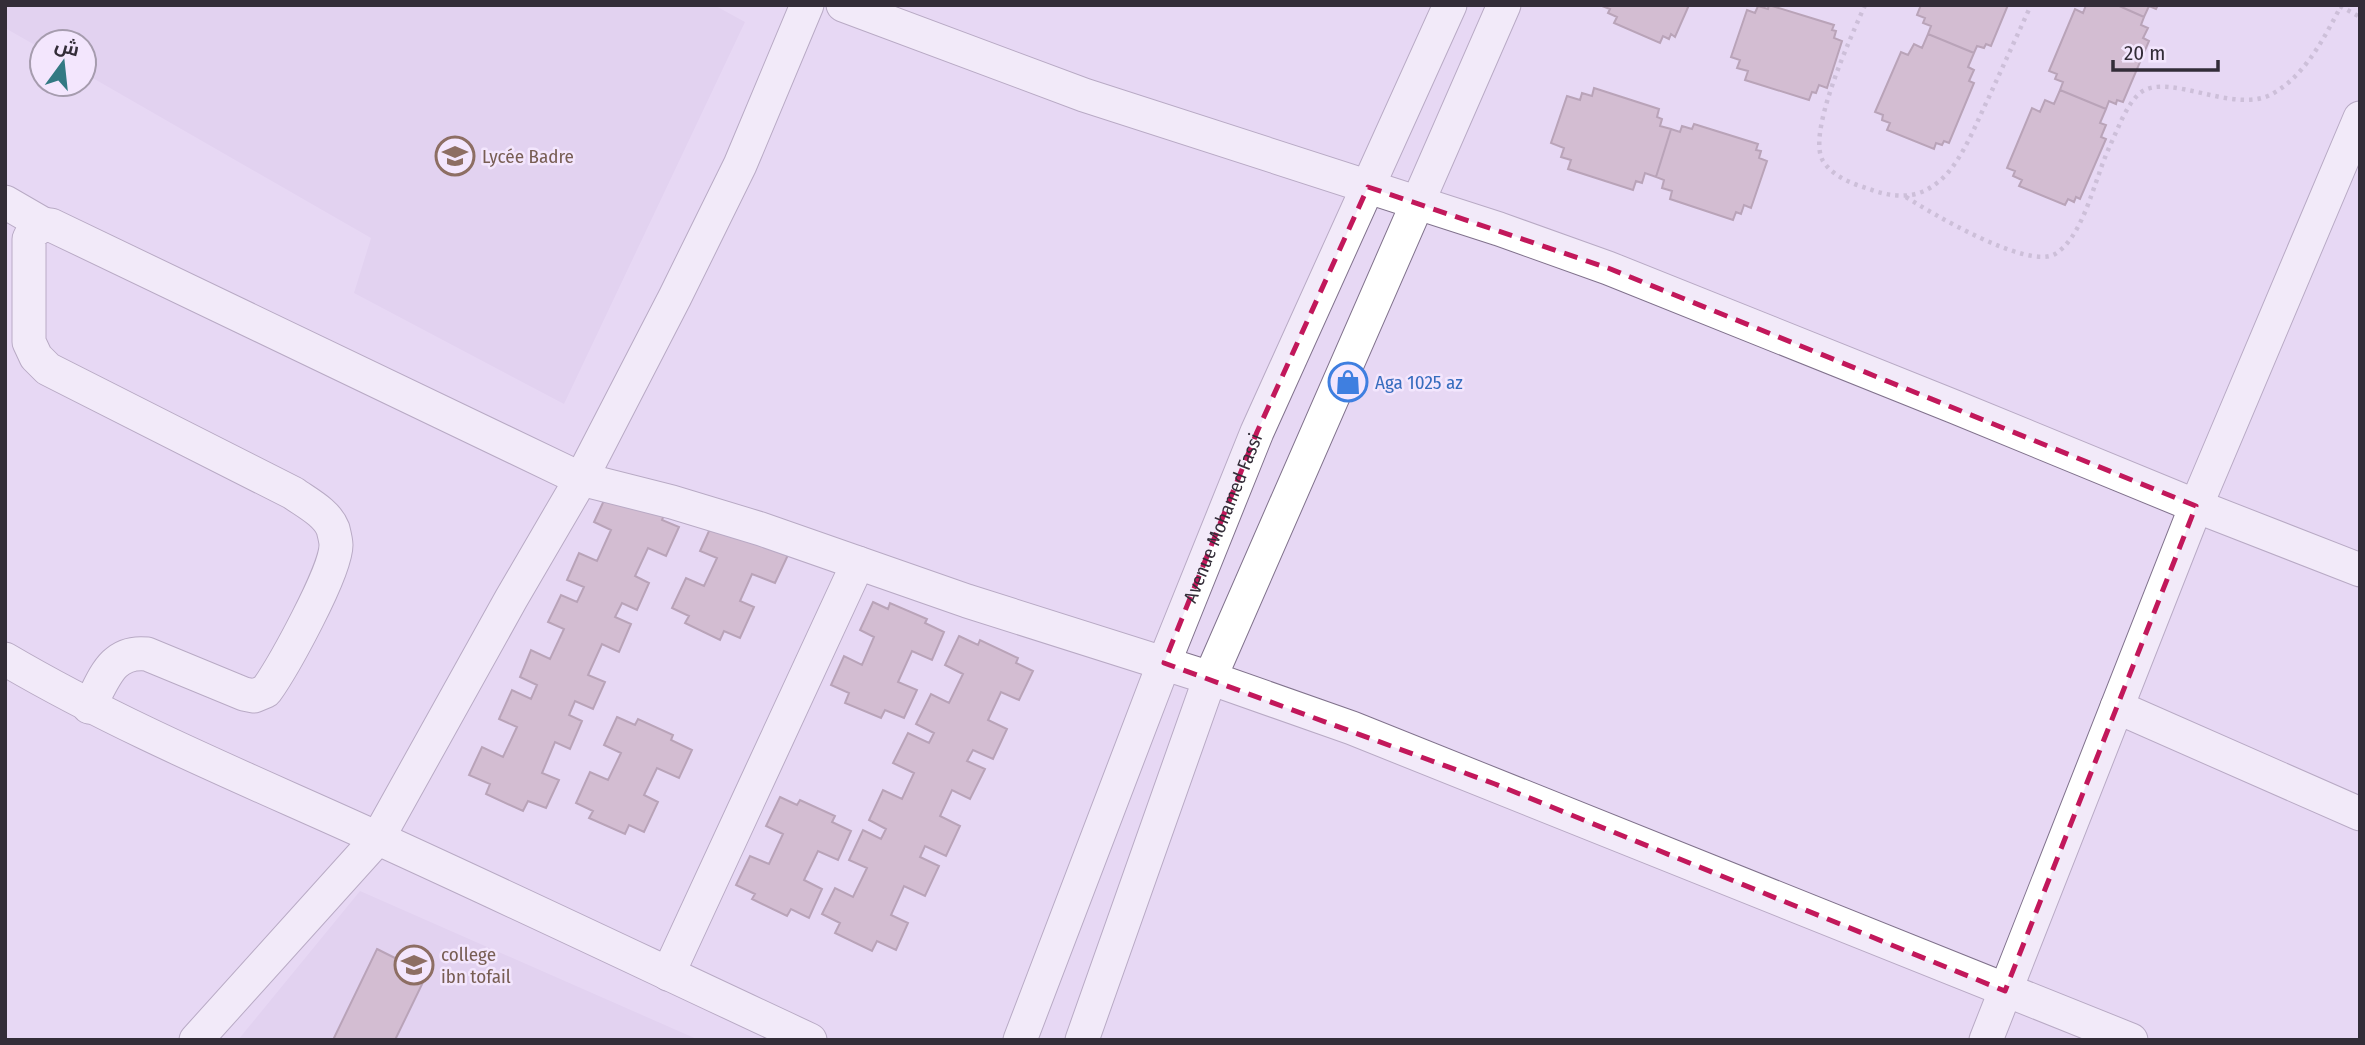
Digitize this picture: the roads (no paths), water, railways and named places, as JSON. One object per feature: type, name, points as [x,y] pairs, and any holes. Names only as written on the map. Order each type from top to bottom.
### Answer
[{"type":"street","points":[[197,1040],[378,838],[511,598],[581,479],[675,297],[740,164],[807,5]]},
{"type":"street","points":[[843,5],[1084,95],[1499,229],[1608,268],[2360,570]]},
{"type":"street","name":"Avenue Mohamed Fassi","points":[[1020,1040],[1164,663],[1257,432],[1450,5]]},
{"type":"street","points":[[1082,1040],[1210,678],[1504,5]]},
{"type":"street","points":[[1986,1040],[2196,506],[2349,173],[2360,118]]},
{"type":"street","points":[[5,202],[43,224],[51,225],[581,479],[761,529],[967,601],[1210,678],[1352,728],[2131,1040]]},
{"type":"street","points":[[43,224],[29,239],[29,342],[36,357],[48,369],[293,493],[321,513],[333,528],[336,545],[332,565],[321,590],[266,691],[254,696],[244,694],[147,654],[135,652],[117,660],[89,707]]},
{"type":"street","points":[[668,974],[858,563]]},
{"type":"street","points":[[5,659],[89,707],[151,737],[378,838],[810,1040]]},
{"type":"street","points":[[2116,707],[2360,814]]},
{"type":"place","name":"Lycée Badre","points":[[455,156]]},
{"type":"place","name":"Aga 1025 az","points":[[1348,382]]},
{"type":"place","name":"college ibn tofail","points":[[414,965]]}]
